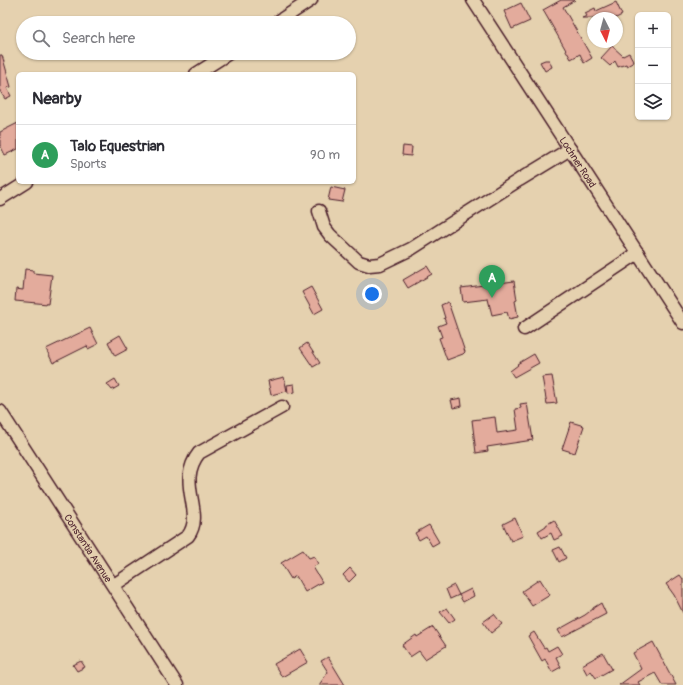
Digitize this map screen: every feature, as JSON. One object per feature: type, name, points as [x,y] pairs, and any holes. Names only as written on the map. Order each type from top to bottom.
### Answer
[{"type":"street","points":[[287,16],[311,0]]},
{"type":"street","name":"Lochner Road","points":[[473,0],[683,323]]},
{"type":"street","points":[[199,72],[218,60]]},
{"type":"street","points":[[319,211],[324,227],[330,235],[359,262],[369,265],[380,264],[411,249],[518,180],[570,149]]},
{"type":"street","points":[[0,199],[24,184]]},
{"type":"street","points":[[524,329],[638,253]]},
{"type":"street","points":[[114,585],[188,536],[192,530],[194,516],[189,476],[199,453],[282,407]]},
{"type":"street","name":"Constantia Avenue","points":[[0,411],[114,585],[177,685]]},
{"type":"building","points":[[561,0],[575,0],[563,7],[592,58],[584,63],[580,54],[571,59],[543,10]]},
{"type":"building","points":[[616,2],[621,12],[587,12],[595,8],[596,11]]},
{"type":"building","points":[[521,3],[530,21],[512,29],[504,11]]},
{"type":"building","points":[[610,48],[614,48],[623,56],[629,53],[634,62],[627,66],[626,64],[618,67],[615,61],[610,66],[601,58]]},
{"type":"building","points":[[0,55],[2,55],[11,87],[7,88],[11,96],[5,99],[0,91]]},
{"type":"building","points":[[549,60],[552,67],[545,71],[540,62]]},
{"type":"building","points":[[16,124],[16,150],[5,155],[0,145],[0,132]]},
{"type":"building","points":[[403,146],[412,147],[411,156],[402,155]]},
{"type":"building","points":[[331,187],[345,190],[342,202],[328,200]]},
{"type":"building","points":[[427,266],[432,274],[408,288],[403,280]]},
{"type":"building","points":[[25,269],[33,270],[33,273],[52,275],[48,304],[15,301],[16,289],[23,290]]},
{"type":"building","points":[[514,281],[517,300],[515,301],[518,317],[509,319],[507,312],[492,315],[488,299],[463,302],[461,288]]},
{"type":"building","points":[[311,287],[323,309],[314,314],[302,292]]},
{"type":"building","points":[[448,302],[465,352],[447,360],[439,338],[442,337],[438,326],[446,323],[441,305]]},
{"type":"building","points":[[90,328],[98,344],[88,349],[87,346],[53,363],[46,349]]},
{"type":"building","points":[[120,335],[128,349],[115,356],[108,342]]},
{"type":"building","points":[[307,343],[320,363],[313,367],[300,348]]},
{"type":"building","points":[[534,354],[539,363],[514,377],[510,371],[518,365],[517,364]]},
{"type":"building","points":[[552,376],[557,403],[547,404],[542,377]]},
{"type":"building","points":[[284,377],[287,391],[271,395],[268,381]]},
{"type":"building","points":[[115,379],[119,386],[112,390],[107,384]]},
{"type":"building","points":[[294,384],[295,392],[288,393],[287,385]]},
{"type":"building","points":[[461,398],[462,406],[453,408],[451,400]]},
{"type":"building","points":[[527,403],[533,440],[487,447],[488,451],[476,453],[472,420],[495,417],[497,433],[518,430],[515,409],[521,408],[520,404]]},
{"type":"building","points":[[571,422],[584,426],[575,453],[562,449]]},
{"type":"building","points":[[515,518],[523,536],[511,541],[503,524]]},
{"type":"building","points":[[554,520],[563,536],[554,540],[551,533],[542,538],[538,531]]},
{"type":"building","points":[[429,525],[439,542],[432,546],[426,536],[419,540],[415,533]]},
{"type":"building","points":[[560,547],[566,558],[559,562],[553,550]]},
{"type":"building","points":[[303,550],[309,558],[314,556],[318,564],[313,567],[322,582],[305,592],[296,576],[291,579],[281,563]]},
{"type":"building","points":[[350,568],[356,575],[349,582],[343,575]]},
{"type":"building","points":[[680,575],[683,579],[683,613],[674,595],[666,584]]},
{"type":"building","points":[[540,579],[550,595],[532,606],[522,591]]},
{"type":"building","points":[[454,585],[459,595],[450,599],[446,589]]},
{"type":"building","points":[[471,589],[474,596],[463,602],[459,595]]},
{"type":"building","points":[[601,603],[606,614],[562,637],[558,630],[585,615]]},
{"type":"building","points":[[447,608],[455,619],[449,623],[440,612]]},
{"type":"building","points":[[494,614],[502,624],[491,633],[483,622]]},
{"type":"building","points":[[433,627],[446,646],[425,659],[419,651],[410,657],[402,645],[416,635],[417,637]]},
{"type":"building","points":[[534,632],[544,648],[546,647],[548,651],[557,646],[562,654],[556,657],[561,667],[552,672],[545,659],[542,661],[528,636]]},
{"type":"building","points":[[653,642],[676,685],[662,685],[655,673],[638,682],[640,685],[619,685],[641,669],[633,653]]},
{"type":"building","points":[[300,649],[308,662],[282,677],[274,664]]},
{"type":"building","points":[[603,653],[612,669],[596,678],[591,671],[587,674],[582,665]]},
{"type":"building","points":[[328,657],[345,685],[319,685],[328,672],[321,661]]},
{"type":"building","points":[[81,661],[85,667],[77,671],[73,665]]},
{"type":"place","name":"Talo Equestrian","points":[[492,298]]}]
